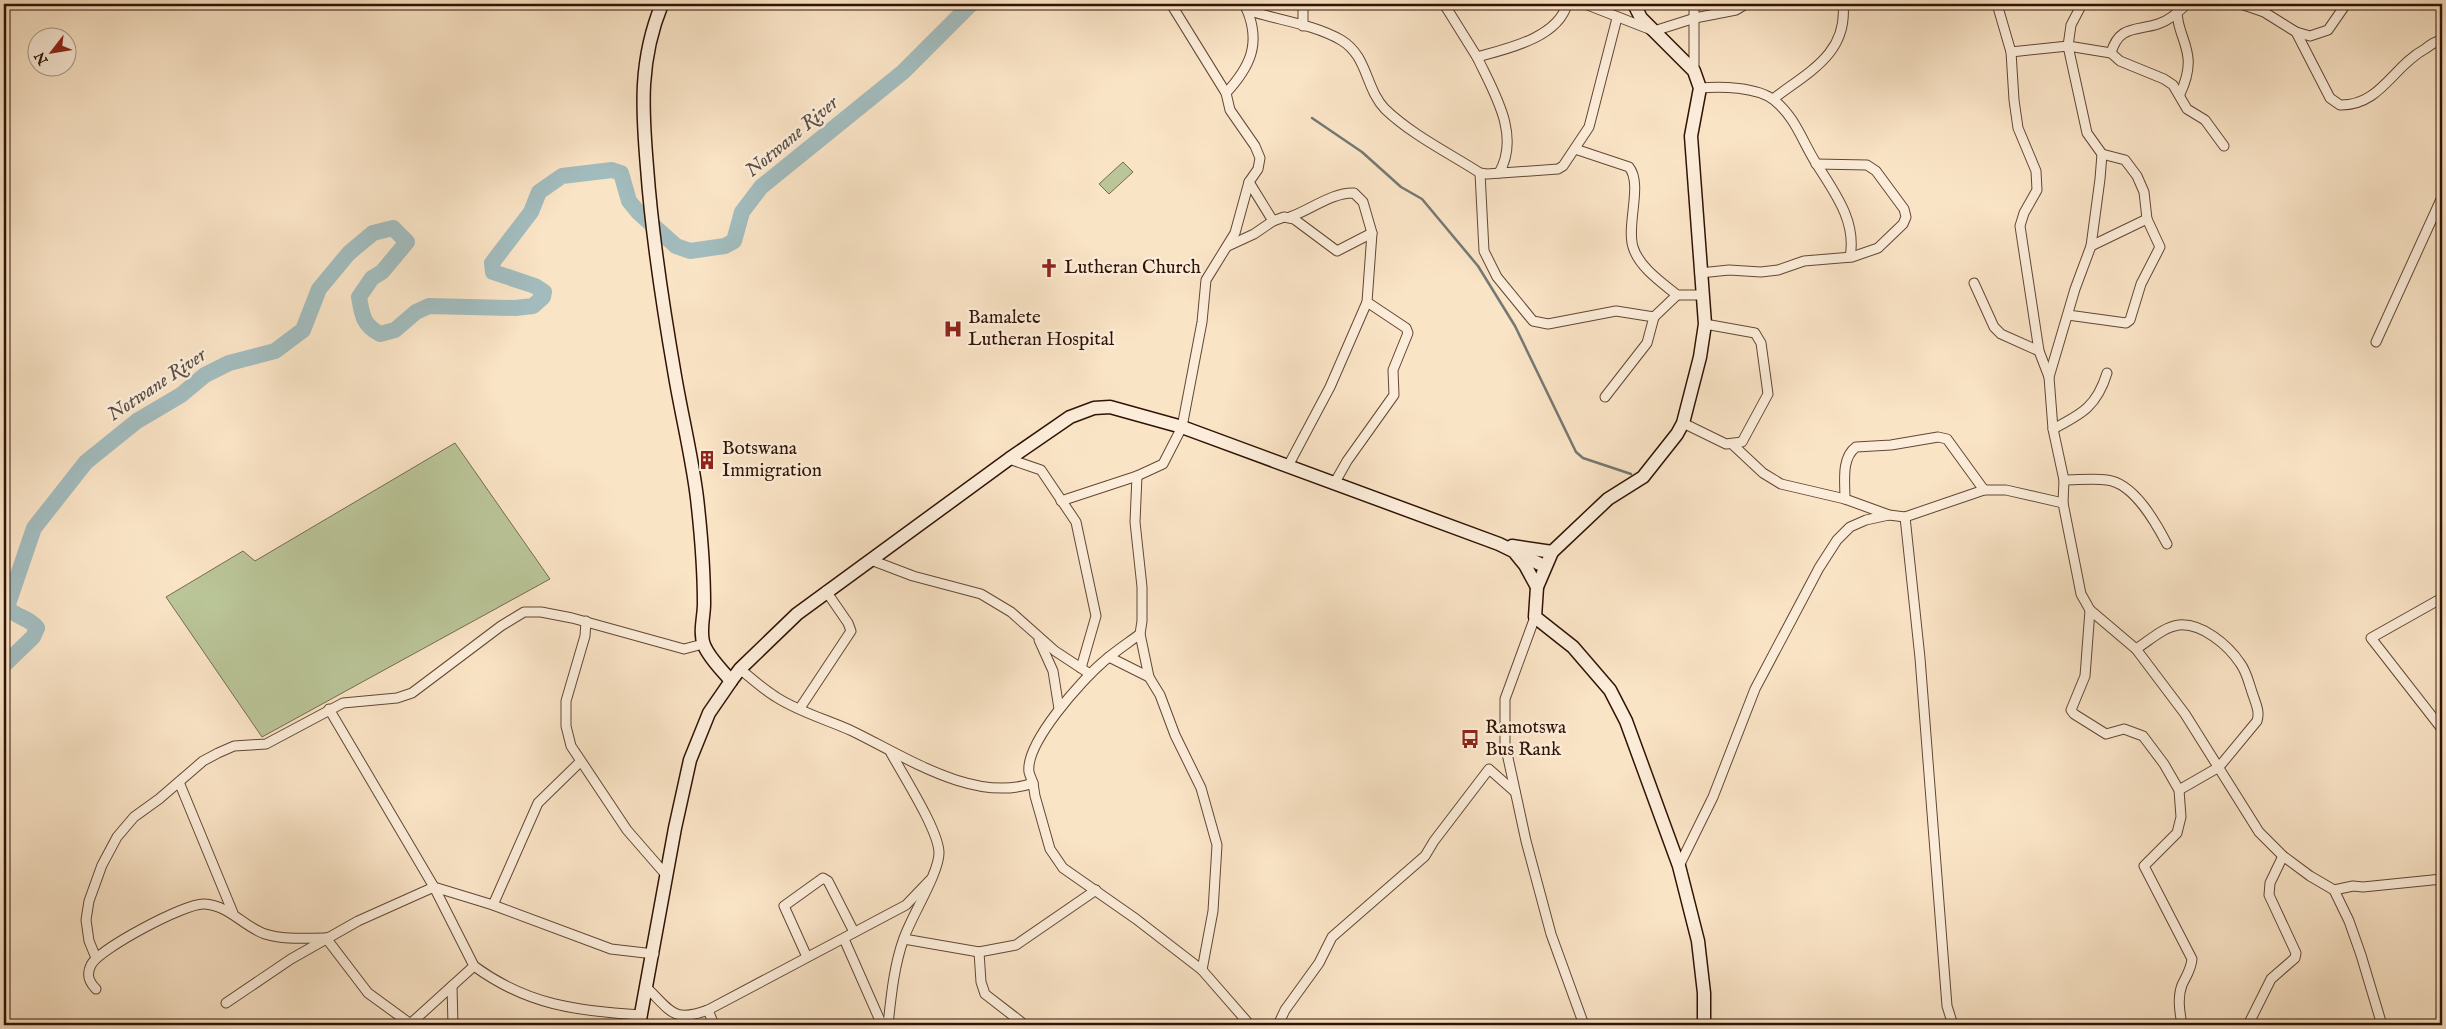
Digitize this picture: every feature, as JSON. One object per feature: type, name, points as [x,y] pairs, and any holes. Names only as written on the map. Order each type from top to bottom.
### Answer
[{"type":"street","points":[[662,4],[646,52],[642,115],[645,148],[658,269],[676,378],[691,447],[704,605],[703,644],[730,681]]},
{"type":"street","points":[[1061,501],[1137,476],[1162,464],[1182,427],[1202,322],[1206,280],[1235,233],[1249,182],[1258,169],[1260,158],[1255,146],[1230,110],[1226,93],[1171,4]]},
{"type":"street","points":[[1302,4],[1303,26]]},
{"type":"street","points":[[1444,4],[1477,57],[1501,107],[1507,133],[1507,160],[1499,173]]},
{"type":"street","points":[[1477,57],[1513,48],[1530,40],[1552,26],[1565,12],[1567,4]]},
{"type":"street","points":[[1585,4],[1654,31],[1695,18],[1725,13],[1746,4]]},
{"type":"street","points":[[1634,4],[1641,18],[1694,72]]},
{"type":"street","points":[[1584,1025],[1551,934],[1515,792],[1506,744],[1505,699],[1535,617],[1537,587],[1544,566],[1552,552],[1608,499],[1643,477],[1683,423],[1700,357],[1705,324],[1691,136],[1700,88],[1694,72],[1694,4]]},
{"type":"street","points":[[1773,99],[1828,56],[1843,30],[1843,4]]},
{"type":"street","points":[[1997,4],[2011,52],[2018,128],[2036,171],[2037,190],[2024,213],[2020,226],[2039,351],[2049,377],[2053,429],[2064,480],[2063,503],[2081,594],[2090,610],[2110,625],[2136,650],[2185,714],[2260,832],[2283,856],[2310,876],[2334,890],[2349,921],[2382,1025]]},
{"type":"street","points":[[2068,315],[2122,323],[2130,320],[2141,284],[2160,247],[2147,219],[2144,192],[2137,176],[2125,160],[2102,154],[2087,133],[2068,46],[2071,25],[2082,4]]},
{"type":"street","points":[[2177,4],[2176,15],[2189,56],[2186,78],[2180,94]]},
{"type":"street","points":[[2111,52],[2114,42],[2119,36],[2132,30],[2157,25],[2176,15],[2187,4]]},
{"type":"street","points":[[2241,4],[2264,12],[2296,32],[2310,36],[2323,33],[2333,24],[2346,4]]},
{"type":"street","points":[[1226,93],[1244,72],[1250,61],[1253,30],[1245,7]]},
{"type":"street","points":[[1245,7],[1341,40],[1356,52],[1367,72],[1377,99],[1385,109],[1413,131],[1480,173],[1558,169],[1564,166],[1584,136],[1593,114],[1617,18]]},
{"type":"street","points":[[2296,32],[2330,98],[2340,105],[2368,99],[2377,94],[2410,57],[2442,40]]},
{"type":"street","points":[[2011,52],[2068,46],[2111,52],[2120,61],[2164,79],[2180,94],[2187,109],[2206,120],[2224,146]]},
{"type":"street","points":[[1700,88],[1739,88],[1773,99],[1798,127],[1816,164],[1845,214],[1850,232],[1850,257]]},
{"type":"street","points":[[1575,149],[1625,165],[1632,170],[1634,181],[1632,246],[1645,267],[1677,295],[1702,295]]},
{"type":"street","points":[[2049,377],[2091,246],[2102,154]]},
{"type":"street","points":[[1700,274],[1729,270],[1769,271],[1804,261],[1850,257],[1878,248],[1904,224],[1906,217],[1904,209],[1876,171],[1867,166],[1816,164]]},
{"type":"street","points":[[1480,173],[1484,251],[1497,277],[1533,320],[1548,324],[1616,311],[1654,317]]},
{"type":"street","points":[[1249,182],[1273,221]]},
{"type":"street","points":[[1228,246],[1254,234],[1273,221],[1309,211],[1343,193],[1354,193],[1363,202],[1372,234],[1367,302],[1330,387],[1288,466]]},
{"type":"street","points":[[2376,342],[2442,198]]},
{"type":"street","points":[[1290,217],[1337,251],[1372,234]]},
{"type":"street","points":[[2091,246],[2147,219]]},
{"type":"street","points":[[1974,283],[1994,328],[2001,334],[2039,351]]},
{"type":"street","points":[[1605,397],[1648,343],[1654,317],[1677,295]]},
{"type":"street","points":[[1334,484],[1394,394],[1393,370],[1408,333],[1406,328],[1367,302]]},
{"type":"street","points":[[1683,423],[1726,444],[1742,442],[1768,394],[1761,343],[1754,333],[1705,324]]},
{"type":"street","points":[[2053,429],[2081,414],[2093,403],[2107,373]]},
{"type":"street","points":[[329,709],[434,888],[474,966],[509,988],[542,1001],[581,1011],[640,1020],[654,954],[682,792],[690,760],[709,713],[730,681],[797,614],[1009,459],[1070,417],[1094,408],[1110,407],[1182,427],[1504,547],[1544,566]]},
{"type":"street","points":[[1845,499],[1848,454],[1856,447],[1891,445],[1938,437],[1947,439],[1955,447],[1984,490]]},
{"type":"street","points":[[1732,444],[1771,479],[1781,484],[1845,499],[1889,515],[1905,517],[1984,490],[2006,490],[2063,503]]},
{"type":"street","points":[[1009,459],[1040,470],[1076,522],[1096,616],[1081,668]]},
{"type":"street","points":[[1137,476],[1135,522],[1142,587],[1140,634],[1149,678],[1160,695],[1175,735],[1201,788],[1217,845],[1213,911],[1202,970]]},
{"type":"street","points":[[2064,480],[2109,480],[2121,484],[2136,497],[2154,519],[2167,544]]},
{"type":"street","points":[[1679,866],[1713,797],[1755,689],[1820,568],[1838,540],[1850,527],[1866,520],[1889,515]]},
{"type":"street","points":[[1905,517],[1920,658],[1947,1006],[1953,1025]]},
{"type":"street","points":[[1504,547],[1552,552]]},
{"type":"street","points":[[1504,547],[1522,561],[1537,587]]},
{"type":"street","points":[[871,560],[913,576],[981,594],[1011,612],[1055,651],[1090,674]]},
{"type":"street","points":[[800,708],[851,631],[848,623],[826,592]]},
{"type":"street","points":[[2442,598],[2371,638],[2442,729]]},
{"type":"street","points":[[2090,610],[2085,676],[2071,710],[2074,714],[2106,734],[2124,729],[2143,736],[2180,790],[2181,817],[2177,833],[2144,866],[2192,960],[2191,968],[2181,987],[2182,1025]]},
{"type":"street","points":[[96,958],[89,941],[86,920],[89,901],[102,865],[117,837],[134,817],[203,761],[218,753],[234,746],[266,744],[342,702],[397,698],[412,692],[501,626],[524,612],[541,612],[586,621],[642,639],[684,648],[703,644]]},
{"type":"street","points":[[1535,617],[1573,647],[1610,690],[1626,721],[1679,866],[1698,941],[1704,993],[1704,1025]]},
{"type":"street","points":[[586,621],[585,636],[566,701],[566,726],[571,746],[627,830],[666,876]]},
{"type":"street","points":[[2136,650],[2168,628],[2181,625],[2198,627],[2218,641],[2240,662],[2248,679],[2259,715],[2257,721],[2219,767],[2180,790]]},
{"type":"street","points":[[1140,634],[1090,674],[1060,709],[1043,734],[1030,758],[1029,772],[1038,809],[1053,854],[1063,868],[1096,890],[1202,970],[1250,1025]]},
{"type":"street","points":[[1037,635],[1054,671],[1060,709]]},
{"type":"street","points":[[1109,657],[1149,678]]},
{"type":"street","points":[[740,669],[776,698],[853,732],[891,753],[954,778],[987,787],[1017,789],[1033,783]]},
{"type":"street","points":[[888,1025],[890,1000],[904,939],[930,880],[939,854],[932,828],[891,753]]},
{"type":"street","points":[[492,905],[538,804],[580,762]]},
{"type":"street","points":[[1278,1025],[1285,1010],[1319,963],[1332,937],[1425,856],[1434,840],[1488,769],[1515,792]]},
{"type":"street","points":[[179,782],[233,913]]},
{"type":"street","points":[[2248,1025],[2270,979],[2295,958],[2296,953],[2269,895],[2270,883],[2283,856]]},
{"type":"street","points":[[807,957],[784,910],[784,906],[786,902],[823,878],[828,880],[854,932]]},
{"type":"street","points":[[2334,890],[2353,886],[2363,887],[2442,879]]},
{"type":"street","points":[[647,988],[671,1012],[679,1016],[692,1016],[708,1010],[906,905],[930,880]]},
{"type":"street","points":[[226,1003],[239,992],[326,938],[395,903],[434,888],[492,905],[611,950],[654,954]]},
{"type":"street","points":[[904,939],[980,952],[1016,945],[1096,890]]},
{"type":"street","points":[[96,989],[90,983],[88,973],[96,958],[134,933],[186,908],[204,904],[233,913],[262,933],[326,938],[368,993],[410,1025],[474,966]]},
{"type":"street","points":[[844,939],[882,1025]]},
{"type":"street","points":[[980,952],[980,982],[985,994],[1025,1025]]},
{"type":"street","points":[[452,986],[453,1025]]},
{"type":"street","points":[[708,1010],[714,1025]]},
{"type":"green space","points":[[1123,162],[1133,172],[1109,194],[1099,184]]},
{"type":"green space","points":[[455,443],[550,579],[262,737],[166,597],[243,551],[255,561]]},
{"type":"waterway","name":"Notwane River","points":[[4,665],[33,637],[37,628],[34,624],[7,607],[34,528],[86,462],[137,421],[181,395],[205,375],[229,363],[275,351],[303,330],[319,289],[349,253],[373,233],[393,228],[407,242],[382,272],[372,278],[359,297],[364,319],[374,331],[380,334],[395,330],[416,312],[429,306],[515,308],[533,306],[543,297],[544,292],[535,286],[493,272],[492,263],[531,212],[539,192],[562,176],[612,170],[621,173],[629,201],[638,212],[676,246],[690,251],[725,246],[734,241],[742,212],[761,187],[903,72],[971,4]]},
{"type":"waterway","points":[[1312,118],[1362,152],[1401,187],[1422,199],[1478,266],[1515,326],[1576,452],[1583,458],[1631,474]]},
{"type":"place","name":"Lutheran Church","points":[[1049,268]]},
{"type":"place","name":"Bamalete Lutheran Hospital","points":[[953,329]]},
{"type":"place","name":"Botswana Immigration","points":[[707,460]]},
{"type":"place","name":"Ramotswa Bus Rank","points":[[1470,739]]}]
